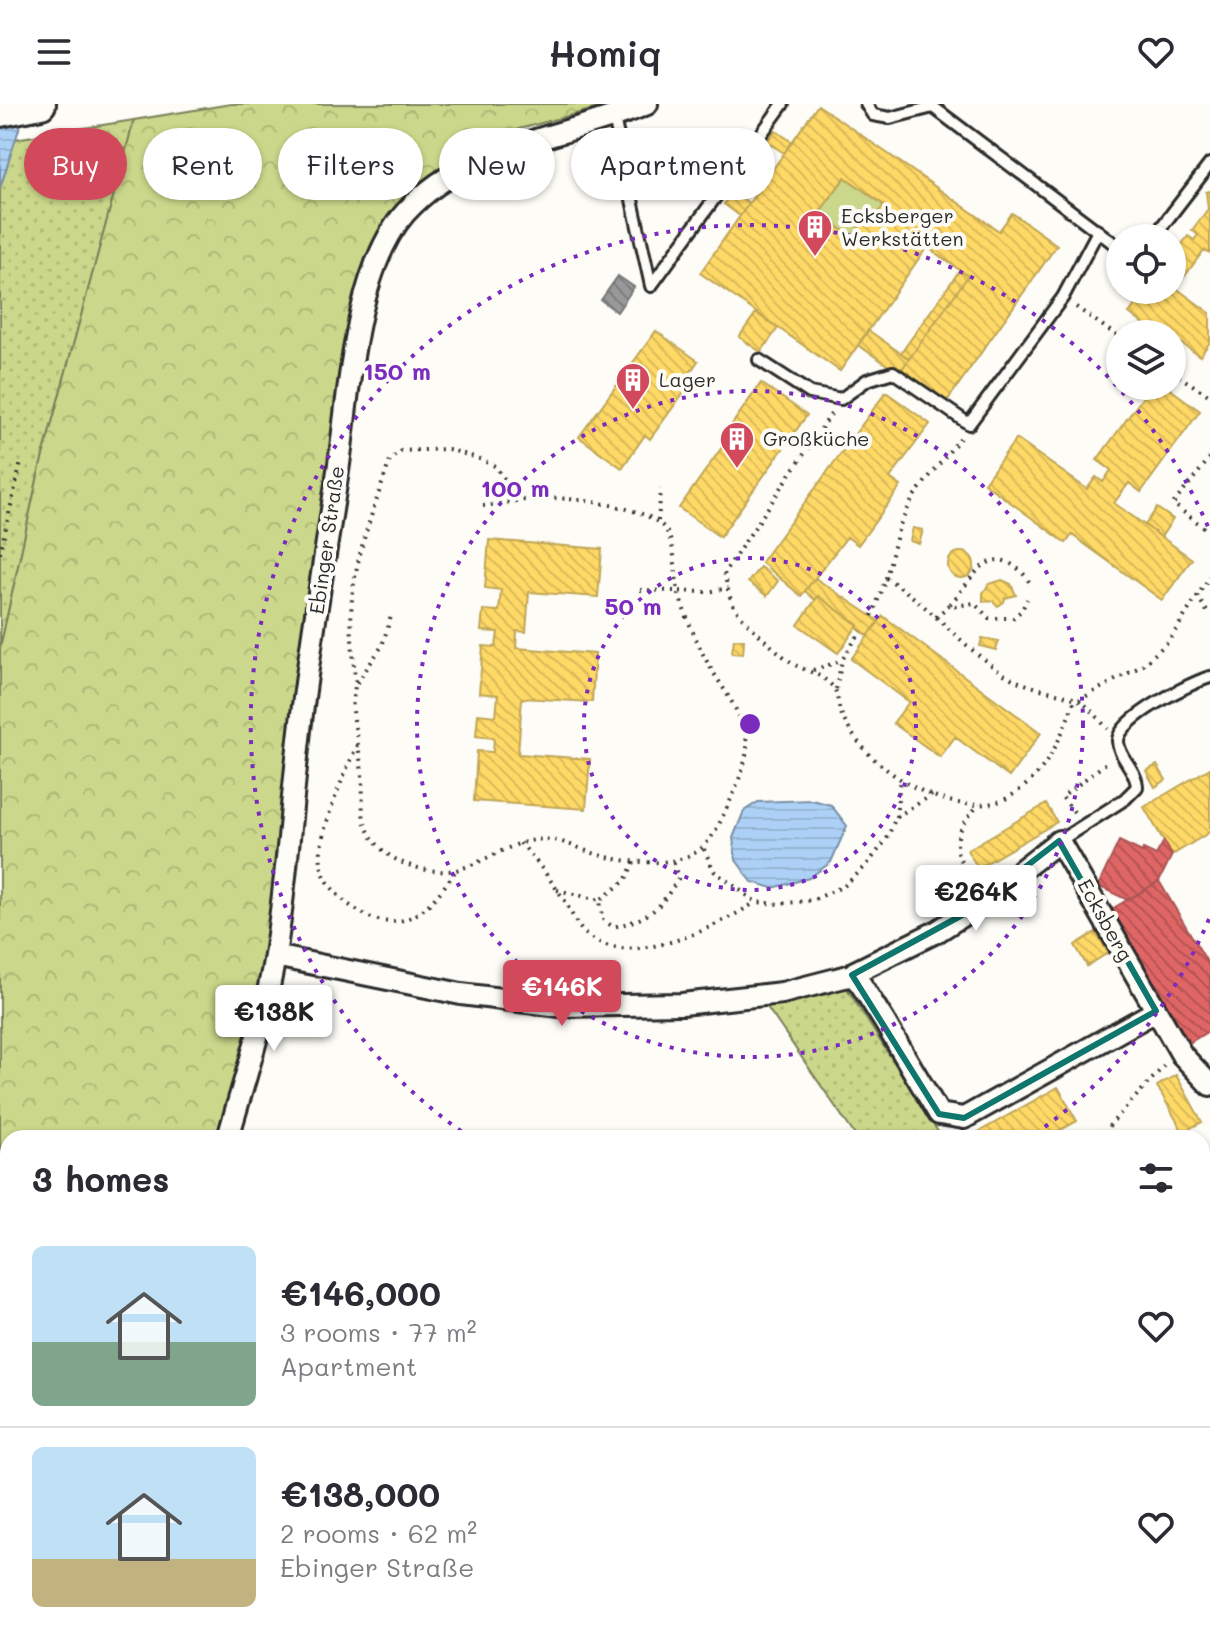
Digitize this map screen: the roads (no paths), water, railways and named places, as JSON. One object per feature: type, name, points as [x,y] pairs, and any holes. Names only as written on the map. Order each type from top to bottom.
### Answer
[{"type":"main road","points":[[0,112],[41,104]]},
{"type":"street","name":"Ebinger Straße","points":[[230,1130],[275,956],[303,704],[358,332],[379,259],[390,234],[422,197],[478,160],[614,118],[647,104]]},
{"type":"street","points":[[275,956],[461,994],[560,1006],[682,1004],[782,993],[852,975],[914,945],[984,899],[1059,841]]},
{"type":"street","name":"Ecksberg","points":[[1059,841],[1182,1055],[1210,1085]]},
{"type":"street","points":[[852,975],[884,1021],[939,1114],[964,1118],[1156,1011]]},
{"type":"lane","points":[[614,118],[651,286],[783,104]]},
{"type":"lane","points":[[866,104],[873,115],[890,118],[931,105],[1106,237]]},
{"type":"lane","points":[[1164,224],[1210,164]]},
{"type":"lane","points":[[759,360],[810,393],[841,399],[867,380],[893,372],[969,424],[1063,297],[1098,231]]},
{"type":"lane","points":[[1059,841],[1125,799],[1137,787],[1137,779],[1119,746],[1118,739],[1127,726],[1194,682],[1210,677]]},
{"type":"water","points":[[0,104],[27,104],[0,188]]},
{"type":"water","points":[[812,800],[831,805],[847,826],[831,862],[809,878],[773,888],[752,882],[736,860],[733,838],[744,811],[758,802]]},
{"type":"place","name":"Ecksberger Werkstätten","points":[[815,258]]},
{"type":"place","name":"Lager","points":[[633,411]]},
{"type":"place","name":"Großküche","points":[[737,470]]}]
